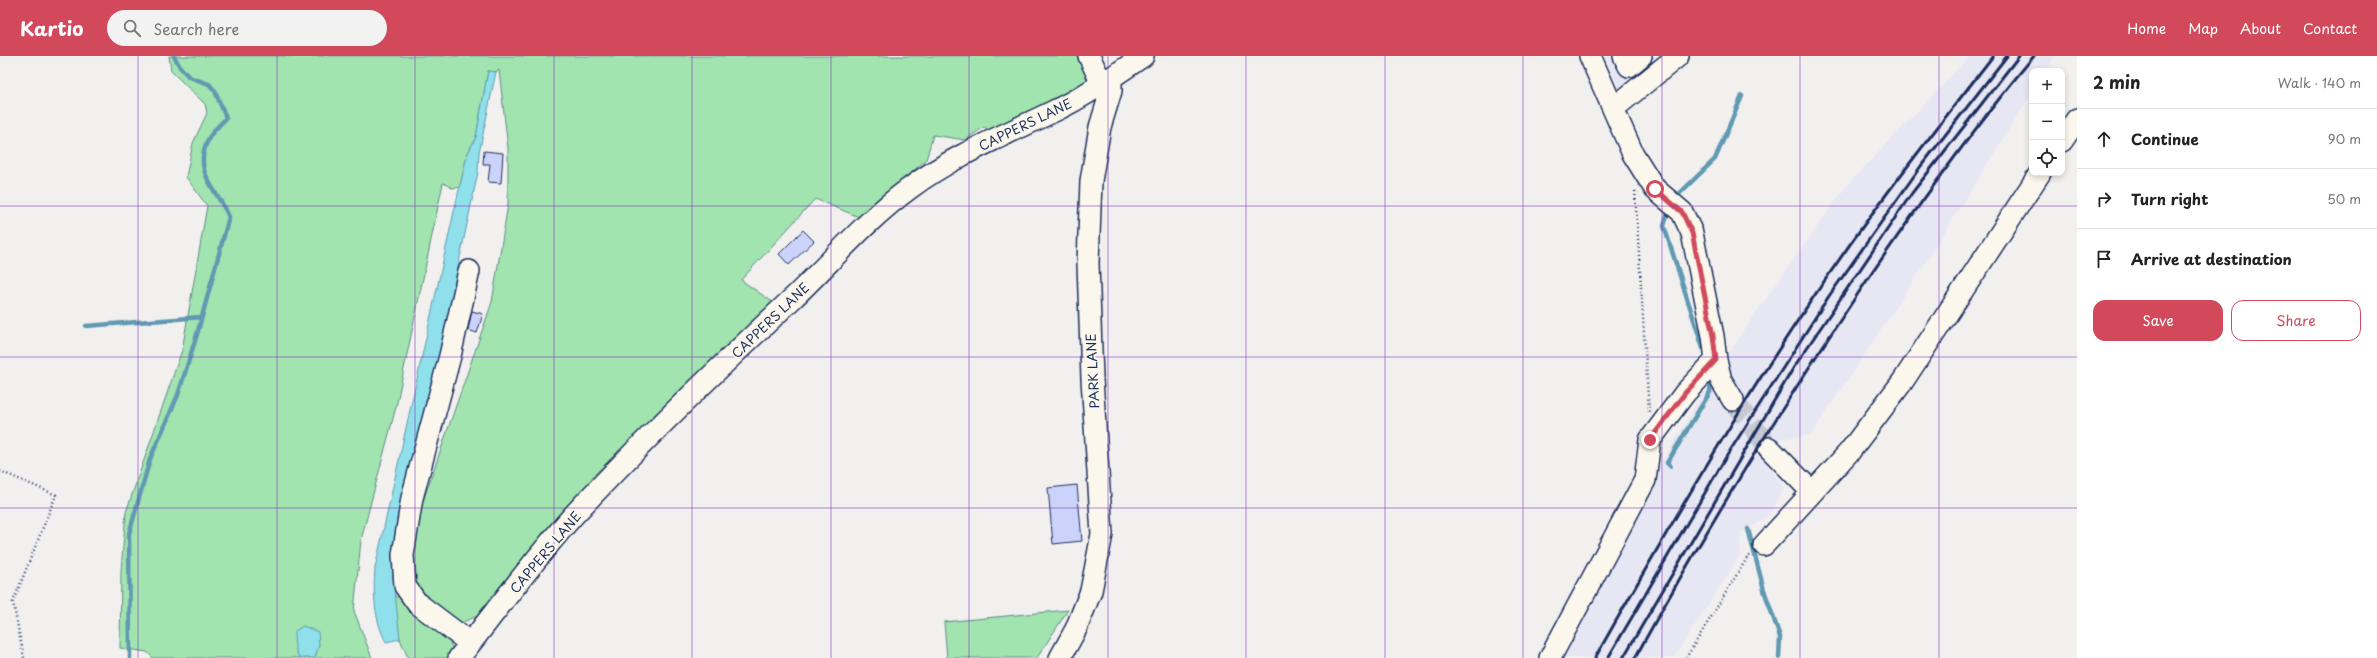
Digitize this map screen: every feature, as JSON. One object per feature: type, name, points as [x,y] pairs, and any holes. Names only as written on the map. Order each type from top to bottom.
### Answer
[{"type":"street","points":[[1089,56],[1106,81]]},
{"type":"street","name":"CAPPERS LANE","points":[[467,653],[571,519],[666,418],[796,296],[872,220],[907,190],[939,167],[986,142],[1054,111],[1106,81],[1142,56]]},
{"type":"street","points":[[1590,56],[1614,108],[1632,154],[1655,189],[1682,212],[1692,233],[1713,336],[1716,360],[1722,380],[1733,400]]},
{"type":"street","points":[[1624,56],[1629,66],[1641,56]]},
{"type":"street","points":[[1614,108],[1678,56]]},
{"type":"street","name":"PARK LANE","points":[[1060,658],[1076,629],[1091,591],[1102,534],[1092,379],[1088,263],[1091,181],[1100,128],[1111,91],[1106,81]]},
{"type":"street","points":[[2063,140],[2077,119]]},
{"type":"street","points":[[1764,545],[1850,451],[1903,380],[2038,176]]},
{"type":"street","points":[[467,653],[417,603],[405,586],[403,555],[412,498],[469,271]]},
{"type":"street","points":[[1550,658],[1645,480],[1650,440],[1685,393],[1716,360]]},
{"type":"street","points":[[1769,448],[1812,492]]},
{"type":"path","points":[[1634,186],[1650,440]]},
{"type":"path","points":[[0,471],[56,495],[13,602],[24,658]]},
{"type":"path","points":[[1686,658],[1746,558]]},
{"type":"shaded area","points":[[1604,56],[1692,56],[1627,110]]},
{"type":"shaded area","points":[[1970,56],[2055,56],[2048,68],[2029,68],[2029,98],[1926,262],[1811,435],[1774,440],[1763,458],[1784,488],[1768,517],[1741,533],[1740,556],[1674,658],[1558,658],[1661,463],[1704,391],[1716,389],[1727,373],[1726,357],[1846,186]]},
{"type":"green space","points":[[169,56],[1084,56],[1089,79],[1039,109],[991,131],[984,127],[965,140],[933,135],[926,160],[859,217],[815,199],[741,280],[774,303],[593,476],[589,490],[480,615],[458,624],[423,593],[416,583],[411,568],[413,536],[425,495],[492,302],[508,204],[508,148],[499,70],[496,72],[488,71],[476,137],[467,155],[460,187],[452,188],[443,183],[396,407],[361,540],[354,611],[372,658],[153,658],[147,652],[120,648],[121,570],[126,512],[182,350],[207,206],[186,177],[193,143],[207,113],[205,104],[171,71]]},
{"type":"green space","points":[[403,592],[413,609],[422,620],[431,627],[444,633],[447,637],[453,650],[448,658],[408,658],[400,639],[394,599]]},
{"type":"green space","points":[[1068,610],[1037,658],[947,658],[944,622]]},
{"type":"water","points":[[488,71],[496,72],[479,153],[478,172],[393,575],[400,639],[386,642],[379,624],[375,606],[375,568],[467,155],[476,137]]},
{"type":"water","points":[[303,626],[318,632],[319,645],[315,658],[299,658],[295,648],[295,631]]},
{"type":"building","points":[[484,151],[503,153],[501,183],[488,182],[490,164],[483,164]]},
{"type":"building","points":[[803,230],[814,241],[789,265],[779,254]]},
{"type":"building","points":[[472,311],[483,314],[477,333],[468,330]]},
{"type":"building","points":[[1077,485],[1082,541],[1053,544],[1048,488]]},
{"type":"waterway","points":[[130,658],[129,534],[150,459],[178,395],[198,331],[229,217],[208,180],[204,171],[203,162],[204,151],[209,137],[226,118],[215,91],[209,84],[189,77],[180,67],[174,56]]},
{"type":"waterway","points":[[1678,195],[1715,159],[1742,96]]},
{"type":"waterway","points":[[1667,215],[1664,226],[1703,348]]},
{"type":"waterway","points":[[86,326],[202,317]]},
{"type":"waterway","points":[[1670,466],[1667,463],[1710,392],[1711,380]]},
{"type":"waterway","points":[[1748,529],[1764,590],[1780,637],[1779,658]]},
{"type":"tunnel","points":[[1733,400],[1769,448]]},
{"type":"railway","points":[[1595,658],[1722,440],[1789,333],[1877,207],[1993,56]]},
{"type":"railway","points":[[1608,658],[1726,457],[1829,296],[1921,166],[2007,56]]},
{"type":"railway","points":[[1623,658],[1794,367],[1912,193],[2019,56]]},
{"type":"railway","points":[[1635,658],[1715,518],[1829,336],[1922,202],[1988,113],[2034,56]]},
{"type":"route","points":[[1650,440],[1685,393],[1716,360],[1713,336],[1692,233],[1682,212],[1655,189]]}]
